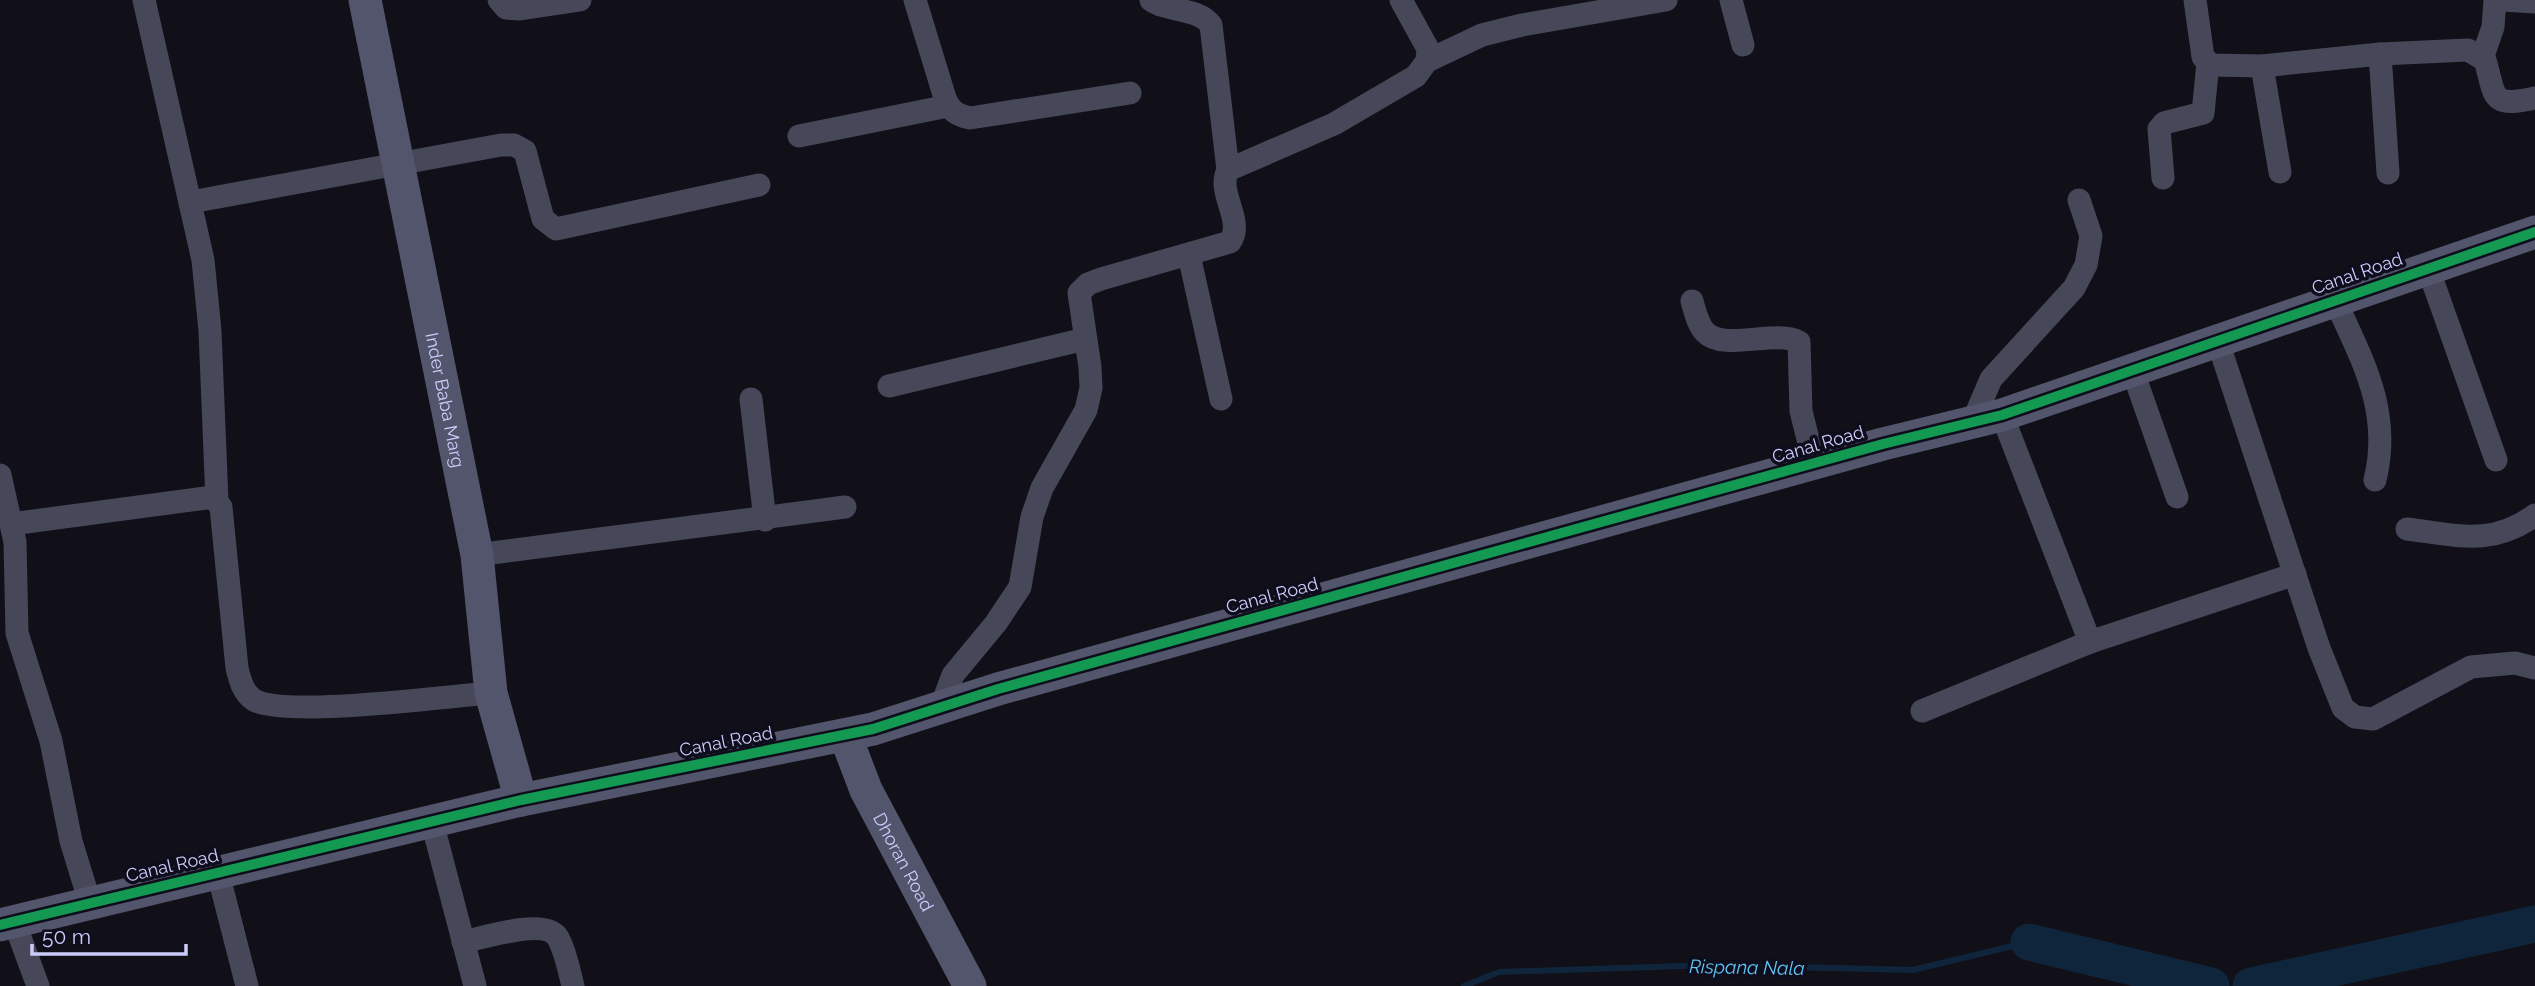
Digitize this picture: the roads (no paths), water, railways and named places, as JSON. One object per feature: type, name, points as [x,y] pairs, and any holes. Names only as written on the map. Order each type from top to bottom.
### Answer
[{"type":"street","points":[[144,0],[191,202],[208,296],[217,501],[224,524],[237,668],[242,684],[253,699],[265,704],[327,707],[491,693]]},
{"type":"street","name":"Inder Baba Marg","points":[[365,0],[477,555],[491,693],[521,800]]},
{"type":"street","points":[[499,0],[506,8],[520,9],[580,0]]},
{"type":"street","points":[[915,0],[948,106],[961,116],[970,118],[1130,93]]},
{"type":"street","points":[[941,707],[953,676],[996,623],[1020,587],[1029,527],[1042,488],[1086,410],[1091,388],[1078,300],[1082,289],[1101,279],[1222,245],[1233,238],[1235,227],[1225,178],[1228,170],[1211,25],[1198,16],[1164,7],[1151,0]]},
{"type":"street","points":[[1401,0],[1425,41],[1427,61]]},
{"type":"street","points":[[1228,170],[1334,124],[1409,82],[1427,61],[1482,35],[1522,24],[1666,0]]},
{"type":"street","points":[[1731,0],[1743,45]]},
{"type":"street","points":[[2195,0],[2203,57],[2208,63],[2262,66],[2380,54],[2468,50],[2483,56]]},
{"type":"street","points":[[2496,0],[2493,27],[2483,56],[2494,96],[2512,103],[2535,98]]},
{"type":"street","points":[[2503,0],[2535,2]]},
{"type":"street","points":[[2380,54],[2388,173]]},
{"type":"street","points":[[2163,178],[2159,129],[2164,123],[2201,115],[2208,63]]},
{"type":"street","points":[[2262,66],[2280,172]]},
{"type":"street","points":[[799,136],[948,106]]},
{"type":"street","points":[[191,202],[502,145],[525,151],[542,219],[546,225],[556,229],[759,185]]},
{"type":"street","points":[[2079,200],[2091,236],[2086,265],[2074,288],[1991,379],[1987,418],[2090,642]]},
{"type":"street","name":"Canal Road","points":[[7,923],[521,800],[845,735],[1814,463],[1987,418],[2535,232]]},
{"type":"street","points":[[1189,255],[1221,399]]},
{"type":"street","points":[[2428,268],[2496,460]]},
{"type":"street","points":[[2335,300],[2378,403],[2380,459],[2375,480]]},
{"type":"street","points":[[1692,301],[1702,328],[1716,338],[1785,338],[1799,342],[1801,411],[1814,463]]},
{"type":"street","points":[[889,386],[1085,339]]},
{"type":"street","points":[[2217,339],[2334,690],[2343,708],[2355,717],[2373,719],[2387,715],[2471,667],[2515,663],[2535,668]]},
{"type":"street","points":[[2132,369],[2177,497]]},
{"type":"street","points":[[751,399],[765,520]]},
{"type":"street","points":[[0,475],[15,542],[18,633],[51,741],[71,841],[90,903]]},
{"type":"street","points":[[11,524],[208,496],[217,501]]},
{"type":"street","points":[[477,555],[765,520],[845,507]]},
{"type":"street","points":[[2407,528],[2484,537],[2501,535],[2535,515]]},
{"type":"street","points":[[1922,711],[2090,642],[2295,574]]},
{"type":"street","name":"Dhoran Road","points":[[845,735],[866,790],[970,986]]},
{"type":"street","points":[[432,822],[475,986]]},
{"type":"street","points":[[218,873],[247,986]]},
{"type":"street","points":[[7,923],[38,986]]},
{"type":"street","points":[[463,942],[517,931],[546,929],[558,937],[573,986]]},
{"type":"waterway","points":[[2251,986],[2535,924]]},
{"type":"waterway","name":"Rispana Nala","points":[[1464,986],[1499,972],[1713,965],[1913,970],[2029,942]]},
{"type":"waterway","points":[[2029,942],[2211,986]]}]
